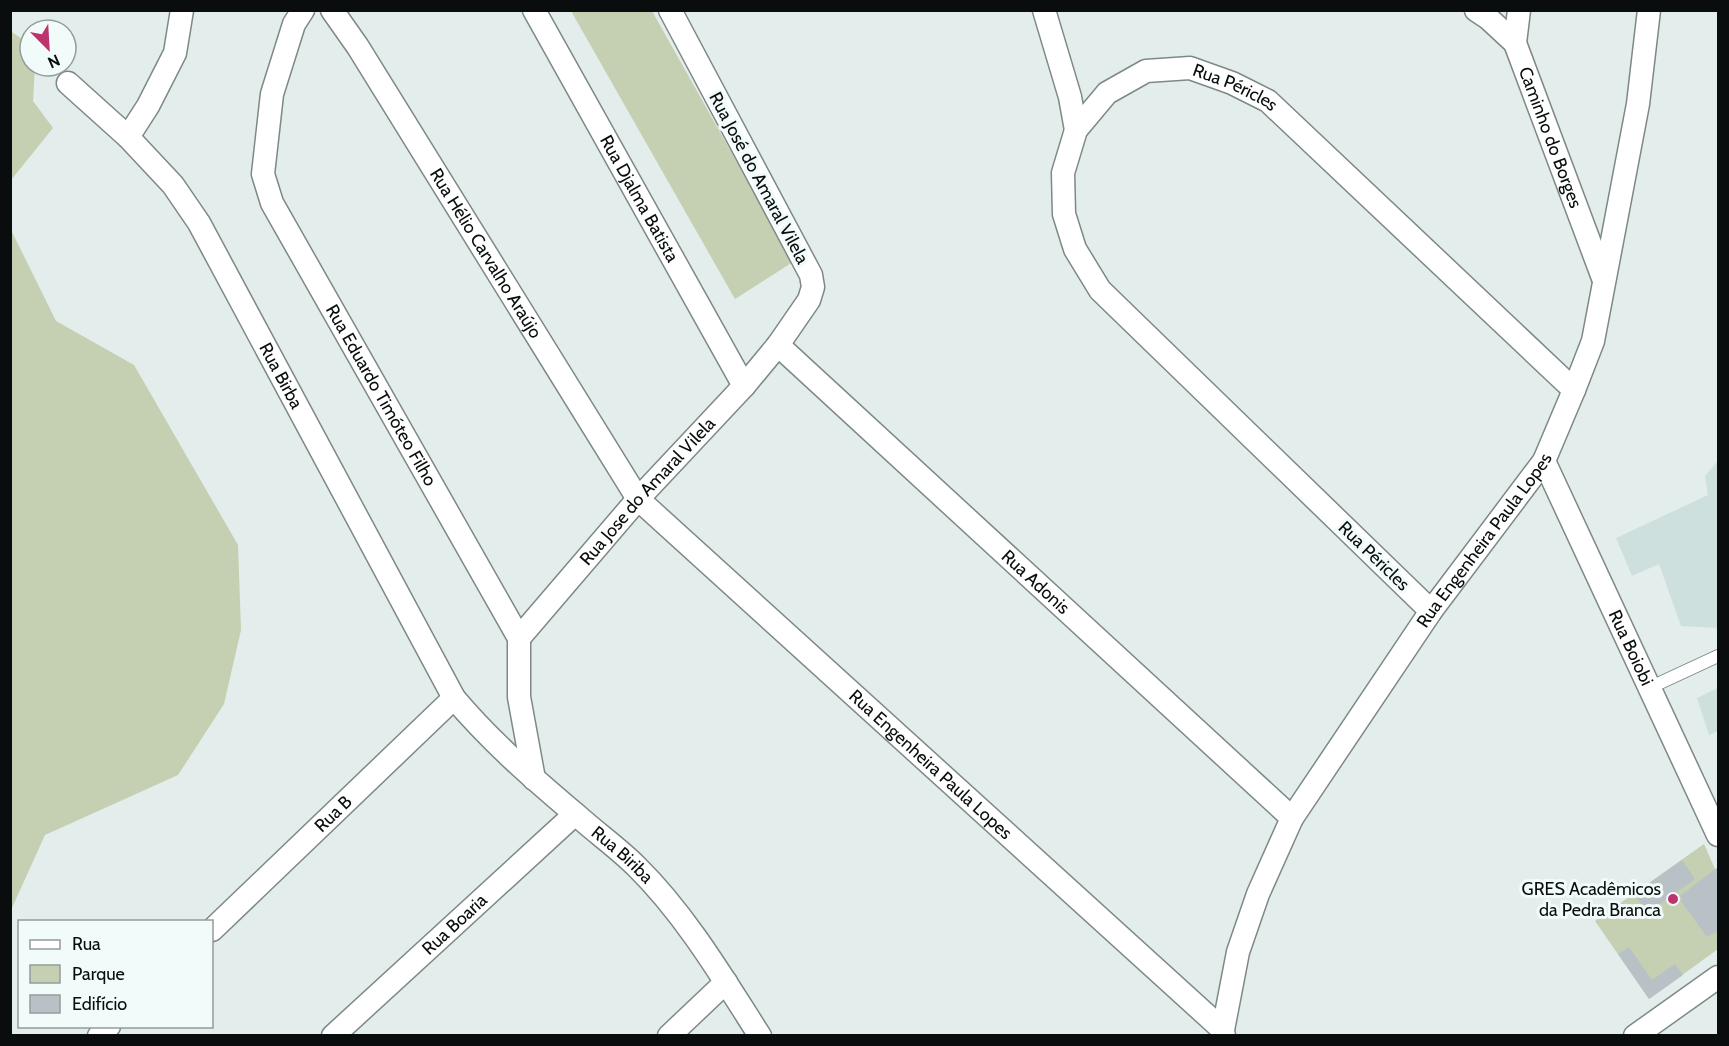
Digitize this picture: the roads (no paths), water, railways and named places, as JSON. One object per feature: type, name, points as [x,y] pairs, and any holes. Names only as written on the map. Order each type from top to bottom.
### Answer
[{"type":"street","points":[[128,137],[148,106],[175,53],[182,10]]},
{"type":"street","name":"Rua Eduardo Timóteo Filho","points":[[303,10],[294,24],[272,94],[263,174],[272,202],[519,638],[519,697],[534,779]]},
{"type":"street","name":"Rua Hélio Carvalho Araújo","points":[[332,10],[358,46],[638,499]]},
{"type":"street","name":"Rua Djalma Batista","points":[[534,10],[744,386]]},
{"type":"street","name":"Rua José do Amaral Vilela","points":[[670,10],[811,275],[813,287],[809,300],[778,345]]},
{"type":"street","points":[[1044,10],[1070,97],[1076,130]]},
{"type":"street","name":"Caminho do Borges","points":[[1476,10],[1488,18],[1515,44],[1604,278]]},
{"type":"street","points":[[1515,44],[1519,10]]},
{"type":"street","name":"Rua Engenheira Paula Lopes","points":[[1224,1033],[1238,952],[1258,894],[1292,818],[1431,611],[1544,461],[1574,390],[1593,341],[1638,104],[1649,10]]},
{"type":"street","name":"Rua Péricles","points":[[1431,611],[1100,290],[1075,249],[1064,214],[1063,172],[1076,130],[1107,93],[1146,71],[1190,68],[1232,83],[1268,101],[1574,390]]},
{"type":"street","name":"Rua Birba","points":[[68,83],[128,137],[173,185],[199,223],[454,698]]},
{"type":"street","name":"Rua Jose do Amaral Vilela","points":[[519,638],[638,499],[744,386],[778,345]]},
{"type":"street","name":"Rua Adonis","points":[[778,345],[1292,818]]},
{"type":"street","name":"Rua Boiobi","points":[[1544,461],[1719,835]]},
{"type":"street","name":"Rua Engenheira Paula Lopes","points":[[638,499],[1224,1033]]},
{"type":"street","name":"Rua Biriba","points":[[454,698],[480,729],[534,779],[636,866],[679,916],[760,1035]]},
{"type":"street","name":"Rua B","points":[[213,929],[454,698]]},
{"type":"street","name":"Rua Boaria","points":[[333,1035],[575,814]]},
{"type":"street","points":[[1635,1035],[1719,977]]},
{"type":"street","points":[[669,1035],[726,982]]},
{"type":"lane","points":[[1649,688],[1719,656]]},
{"type":"place","name":"GRES Acadêmicos da Pedra Branca","points":[[1673,899]]}]
